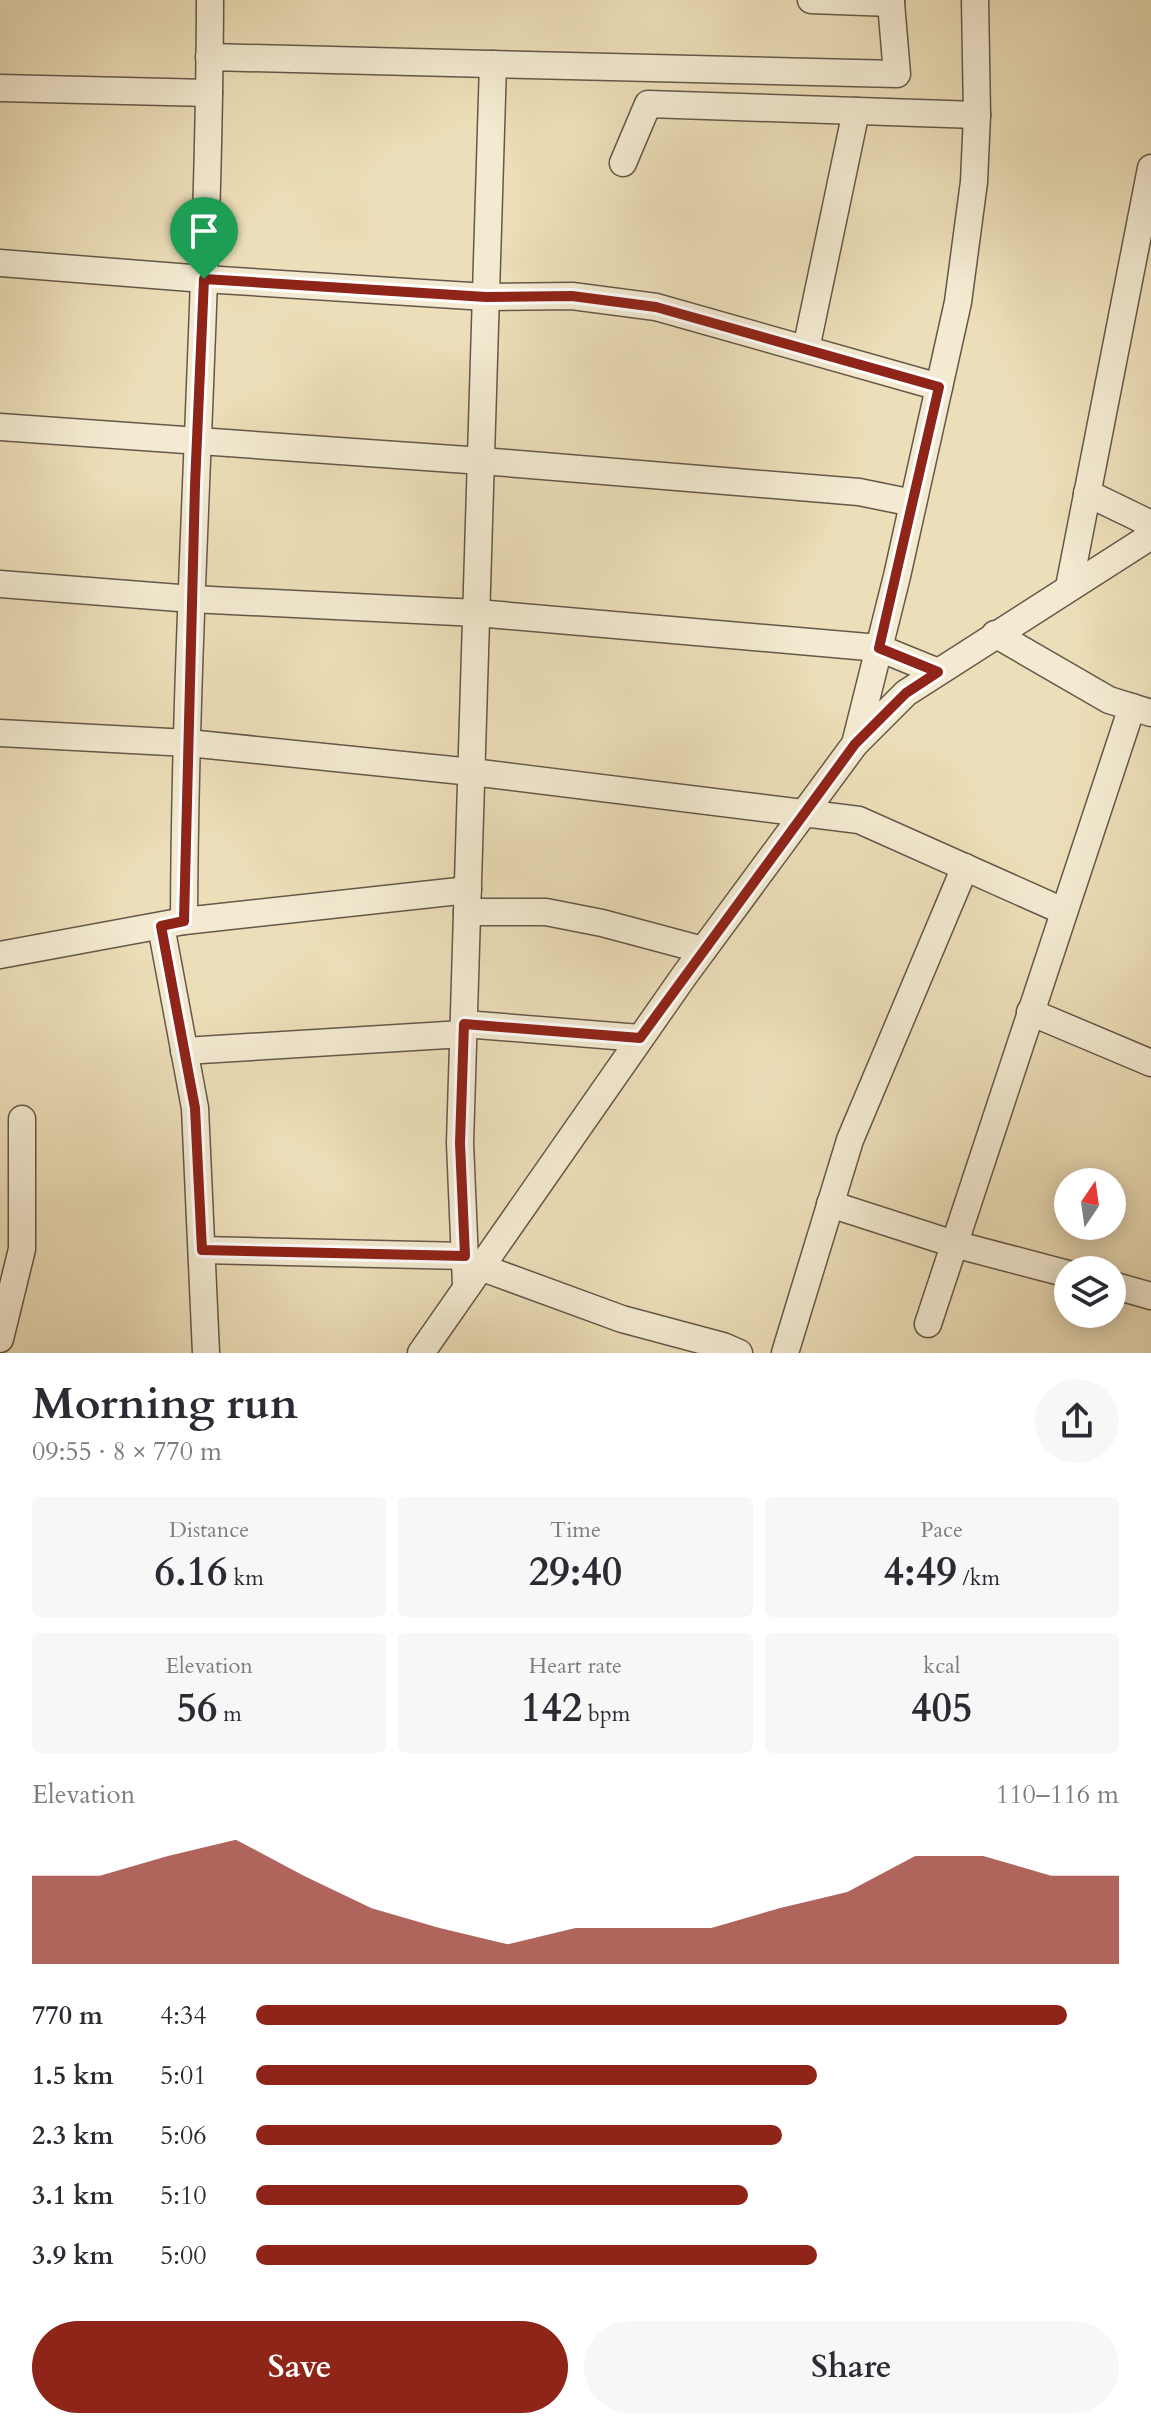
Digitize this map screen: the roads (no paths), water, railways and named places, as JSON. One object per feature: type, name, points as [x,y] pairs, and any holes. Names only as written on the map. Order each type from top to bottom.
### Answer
[{"type":"street","points":[[206,1353],[195,1108],[184,1051],[172,924],[188,743],[210,0]]},
{"type":"street","points":[[209,57],[897,74],[891,2],[811,0]]},
{"type":"street","points":[[855,744],[958,302],[974,182],[977,115],[975,0]]},
{"type":"street","points":[[470,1269],[460,1143],[493,64]]},
{"type":"street","points":[[0,88],[209,93]]},
{"type":"street","points":[[623,163],[648,104],[977,115]]},
{"type":"street","points":[[806,349],[856,111]]},
{"type":"street","points":[[1069,587],[1151,168]]},
{"type":"street","points":[[0,263],[486,297],[572,296],[656,307],[939,387]]},
{"type":"street","points":[[0,427],[482,461],[859,492],[913,503]]},
{"type":"street","points":[[1087,493],[1151,524]]},
{"type":"street","points":[[421,1353],[470,1269],[855,744],[906,693],[1151,536]]},
{"type":"street","points":[[0,584],[192,599],[477,613],[879,648],[938,672]]},
{"type":"street","points":[[928,1324],[1063,911],[1142,710],[1109,700],[995,634]]},
{"type":"street","points":[[0,733],[188,743],[472,772],[859,820],[1063,911]]},
{"type":"street","points":[[785,1353],[850,1140],[965,867]]},
{"type":"street","points":[[0,955],[172,924],[468,901],[602,923],[703,950]]},
{"type":"street","points":[[1030,1012],[1151,1063]]},
{"type":"street","points":[[184,1051],[464,1029],[640,1038]]},
{"type":"street","points":[[0,1339],[22,1249],[22,1119]]},
{"type":"street","points":[[830,1204],[954,1244],[1054,1270]]},
{"type":"street","points":[[202,1250],[470,1269],[622,1319],[739,1353]]},
{"type":"street","points":[[1126,1289],[1151,1296]]}]
